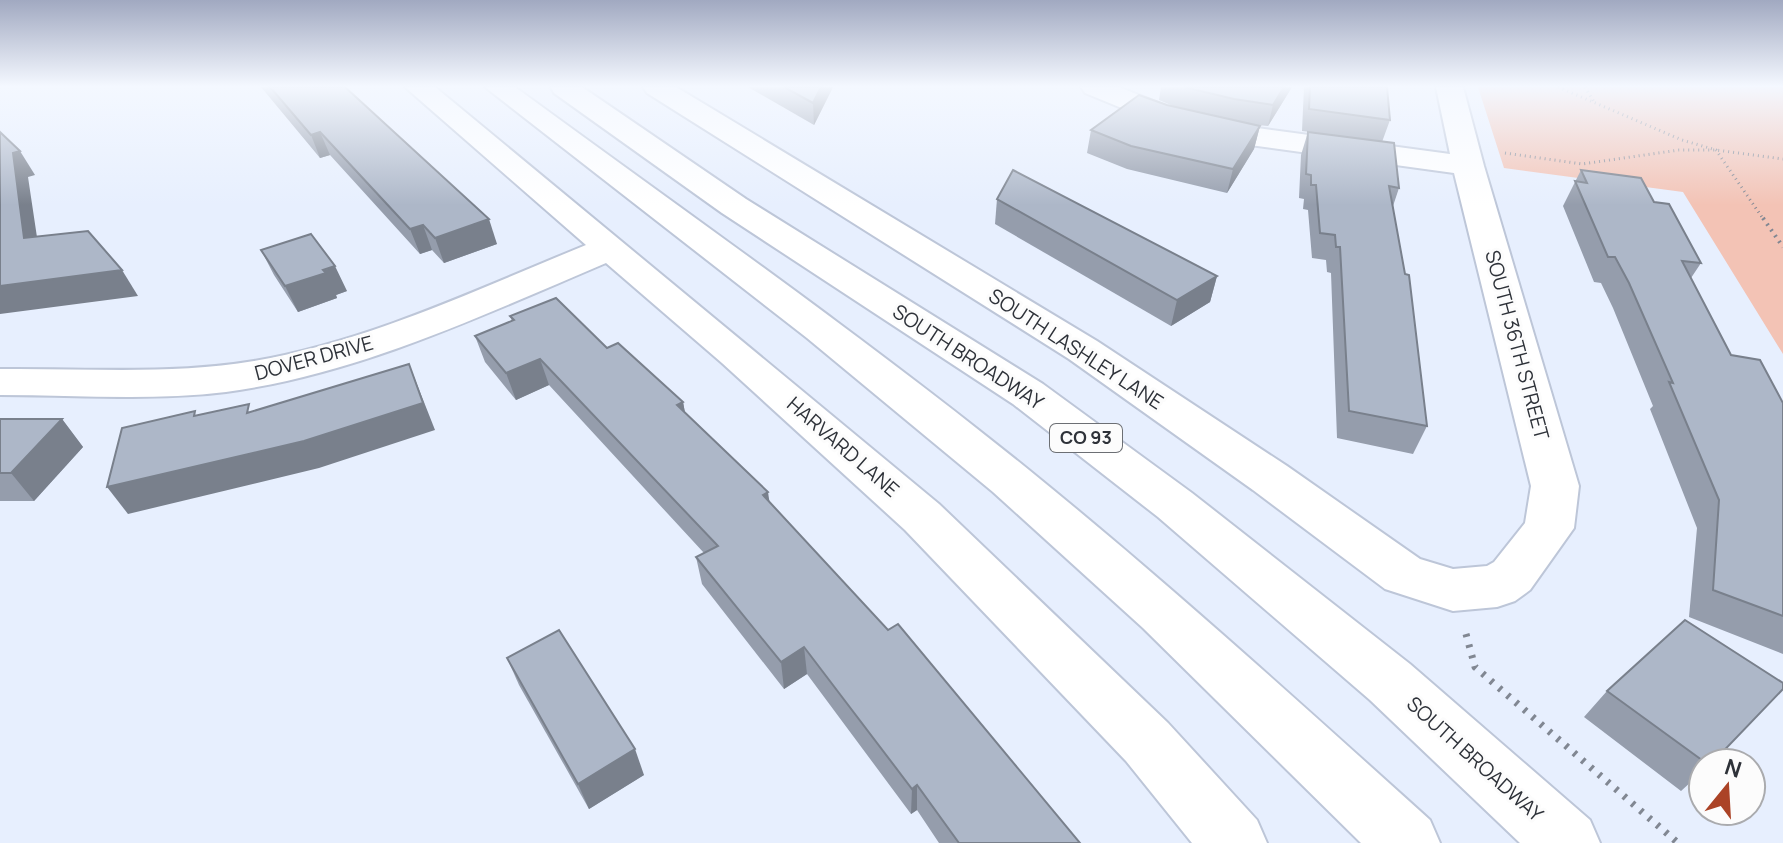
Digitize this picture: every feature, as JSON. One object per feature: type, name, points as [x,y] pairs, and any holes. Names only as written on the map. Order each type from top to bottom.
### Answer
[{"type":"street","name":"HARVARD LANE","points":[[466,126],[922,517],[1147,742],[1234,843]]},
{"type":"street","points":[[550,126],[809,322],[1011,481],[1237,682],[1407,843]]},
{"type":"street","name":"SOUTH BROADWAY","points":[[620,126],[734,206],[1028,394],[1175,505],[1390,682],[1567,843]]},
{"type":"street","name":"SOUTH LASHLEY LANE","points":[[721,126],[1083,350],[1270,478],[1403,575],[1453,590],[1497,586]]},
{"type":"street","points":[[1202,126],[1228,133],[1466,157]]},
{"type":"street","name":"SOUTH 36TH STREET","points":[[1459,126],[1555,486],[1549,528],[1512,576],[1497,586]]},
{"type":"street","name":"DOVER DRIVE","points":[[0,382],[194,381],[253,375],[312,363],[399,334],[610,248]]},
{"type":"path","points":[[1650,126],[1716,150],[1783,247]]},
{"type":"path","points":[[1466,157],[1582,164],[1679,150],[1716,150],[1783,159]]},
{"type":"path","points":[[1453,590],[1475,667],[1678,843]]},
{"type":"shaded area","points":[[1491,126],[1783,126],[1783,354],[1683,192],[1504,168]]},
{"type":"building","points":[[304,126],[388,126],[489,219],[435,238],[423,225],[410,229],[320,132],[311,135]]},
{"type":"building","points":[[1096,126],[1260,126],[1233,169],[1131,146],[1091,130]]},
{"type":"building","points":[[0,132],[20,151],[13,153],[24,238],[88,231],[122,270],[0,286]]},
{"type":"building","points":[[1308,132],[1394,143],[1399,188],[1389,186],[1405,274],[1409,275],[1427,426],[1349,411],[1340,247],[1336,247],[1335,235],[1320,233],[1316,185],[1311,185],[1311,175],[1306,174]]},
{"type":"building","points":[[1013,170],[1217,276],[1177,300],[997,199]]},
{"type":"building","points":[[1581,170],[1641,178],[1654,202],[1669,204],[1701,263],[1682,261],[1731,355],[1760,360],[1783,403],[1783,616],[1713,590],[1719,500],[1629,283],[1615,257],[1608,257],[1575,181],[1587,183]]},
{"type":"building","points":[[311,234],[335,266],[323,270],[326,273],[285,286],[261,250]]},
{"type":"building","points":[[556,298],[607,348],[618,343],[683,402],[677,405],[768,492],[763,495],[888,630],[898,624],[1080,843],[959,843],[917,785],[912,789],[804,647],[781,662],[696,557],[718,546],[540,359],[506,373],[475,336],[514,320],[510,316]]},
{"type":"building","points":[[409,364],[423,403],[304,441],[107,487],[122,428],[195,411],[194,416],[249,404],[247,413]]},
{"type":"building","points":[[0,419],[62,419],[11,473],[0,473]]},
{"type":"building","points":[[1685,620],[1783,683],[1783,689],[1727,747],[1687,749],[1607,691]]},
{"type":"building","points":[[559,630],[635,749],[578,784],[507,658]]}]
